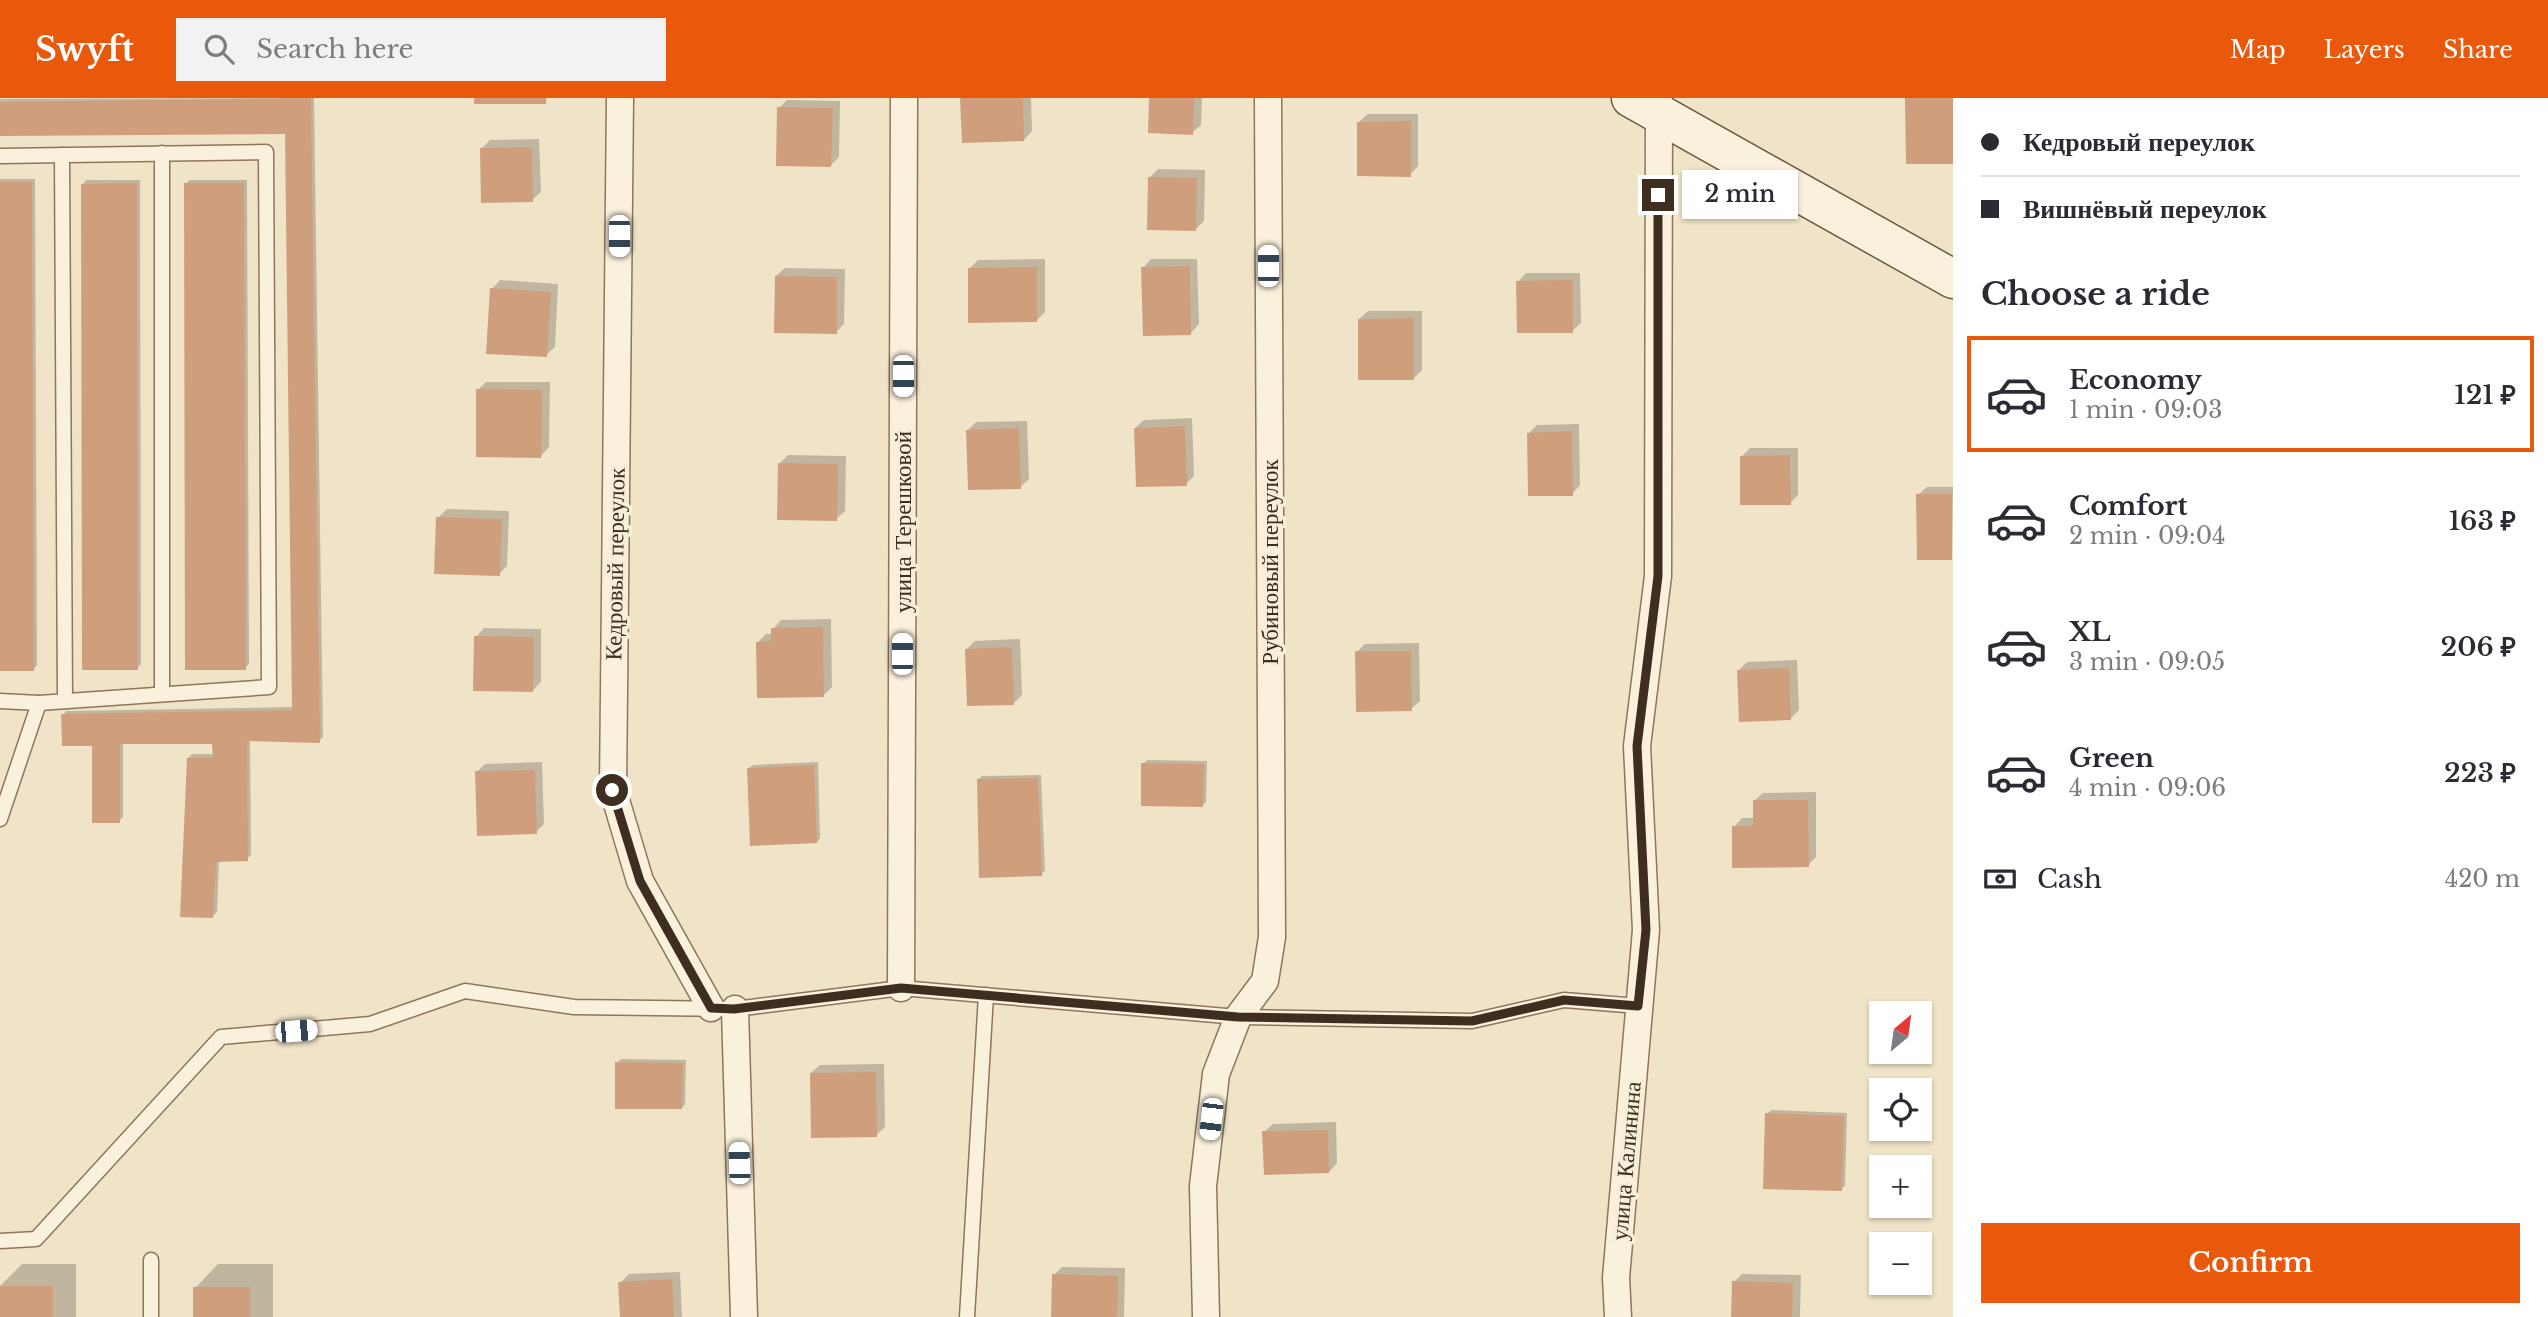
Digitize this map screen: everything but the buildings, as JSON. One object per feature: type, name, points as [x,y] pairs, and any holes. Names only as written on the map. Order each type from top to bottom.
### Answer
[{"type":"main road","points":[[1649,103],[1953,279]]},
{"type":"street","name":"Кедровый переулок","points":[[620,98],[612,790],[640,881],[723,1008]]},
{"type":"street","name":"улица Терешковой","points":[[901,988],[904,98]]},
{"type":"street","name":"Рубиновый переулок","points":[[1206,1317],[1203,1186],[1216,1074],[1238,1017],[1265,981],[1272,937],[1268,98]]},
{"type":"street","name":"улица Калинина","points":[[1618,1317],[1616,1278],[1646,930],[1637,746],[1658,576],[1649,103]]},
{"type":"street","points":[[723,1008],[744,1317]]},
{"type":"lane","points":[[0,156],[265,152],[269,674],[269,687],[39,703],[0,701]]},
{"type":"lane","points":[[162,153],[162,694]]},
{"type":"lane","points":[[62,155],[65,701]]},
{"type":"lane","points":[[0,819],[39,703]]},
{"type":"lane","points":[[0,1241],[36,1239],[221,1037],[370,1024],[465,990],[573,1007],[723,1008],[901,988],[1238,1017],[1472,1021],[1564,1000],[1638,1006]]},
{"type":"lane","points":[[967,1317],[986,995]]},
{"type":"lane","points":[[151,1260],[151,1317]]},
{"type":"route","points":[[612,790],[640,881],[711,1008],[734,1009],[901,988],[1238,1017],[1472,1021],[1564,1000],[1638,1006],[1646,930],[1637,746],[1658,576],[1658,195]]}]
